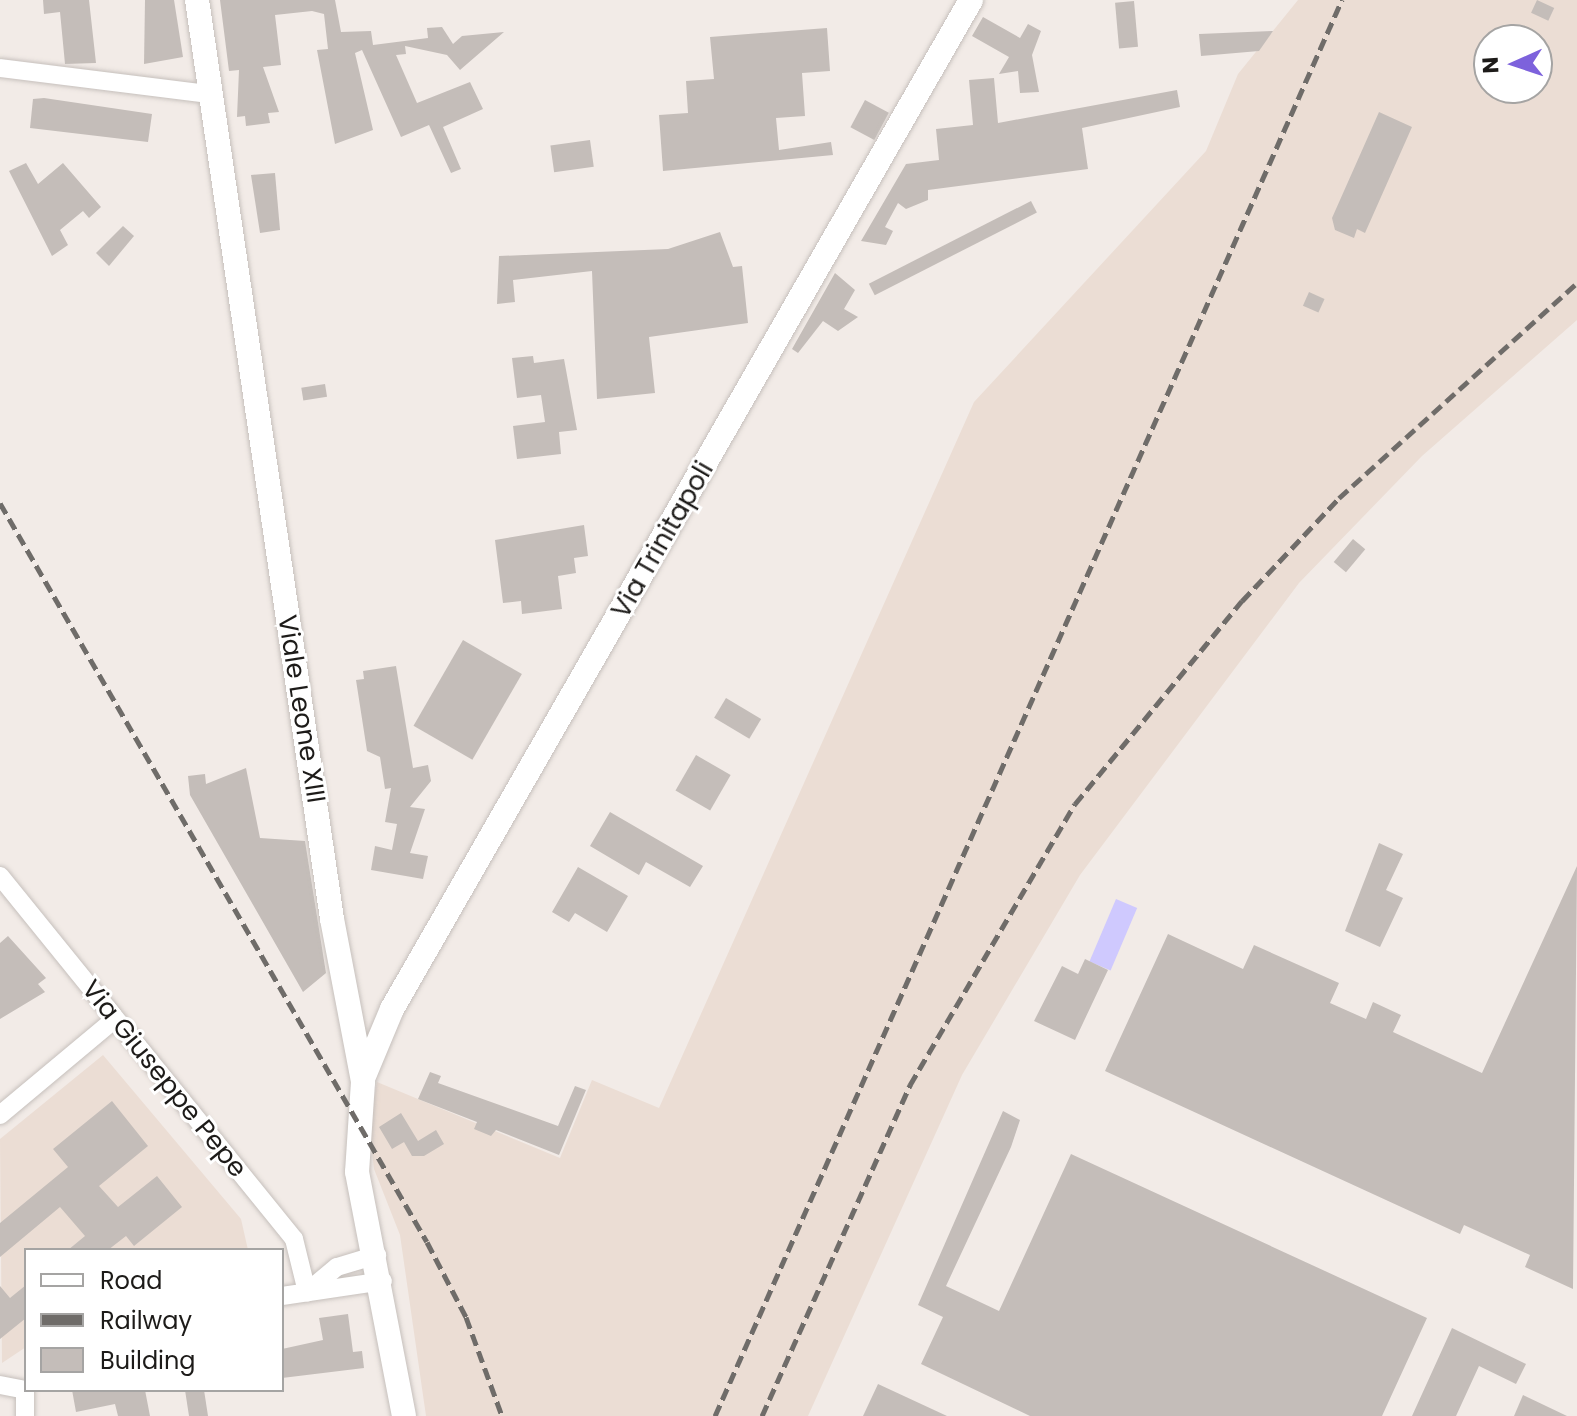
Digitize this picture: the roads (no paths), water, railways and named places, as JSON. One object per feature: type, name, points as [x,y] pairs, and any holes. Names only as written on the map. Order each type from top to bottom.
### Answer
[{"type":"main road","name":"Viale Leone XIII","points":[[197,0],[332,919],[363,1082],[355,1159],[383,1281],[404,1416]]},
{"type":"main road","name":"Via Trinitapoli","points":[[363,1082],[392,1009],[971,0]]},
{"type":"street","points":[[0,68],[210,94]]},
{"type":"street","name":"Via Giuseppe Pepe","points":[[0,876],[294,1239],[307,1292]]},
{"type":"street","points":[[0,1115],[115,1019]]},
{"type":"street","points":[[307,1292],[337,1267],[377,1255]]},
{"type":"street","points":[[284,1296],[383,1281]]},
{"type":"street","points":[[0,1385],[27,1404]]},
{"type":"railway","points":[[715,1416],[1342,0]]},
{"type":"railway","points":[[762,1416],[910,1085],[1075,804],[1242,601],[1339,498],[1577,283]]},
{"type":"railway","points":[[0,503],[427,1242],[466,1317],[502,1416]]}]
